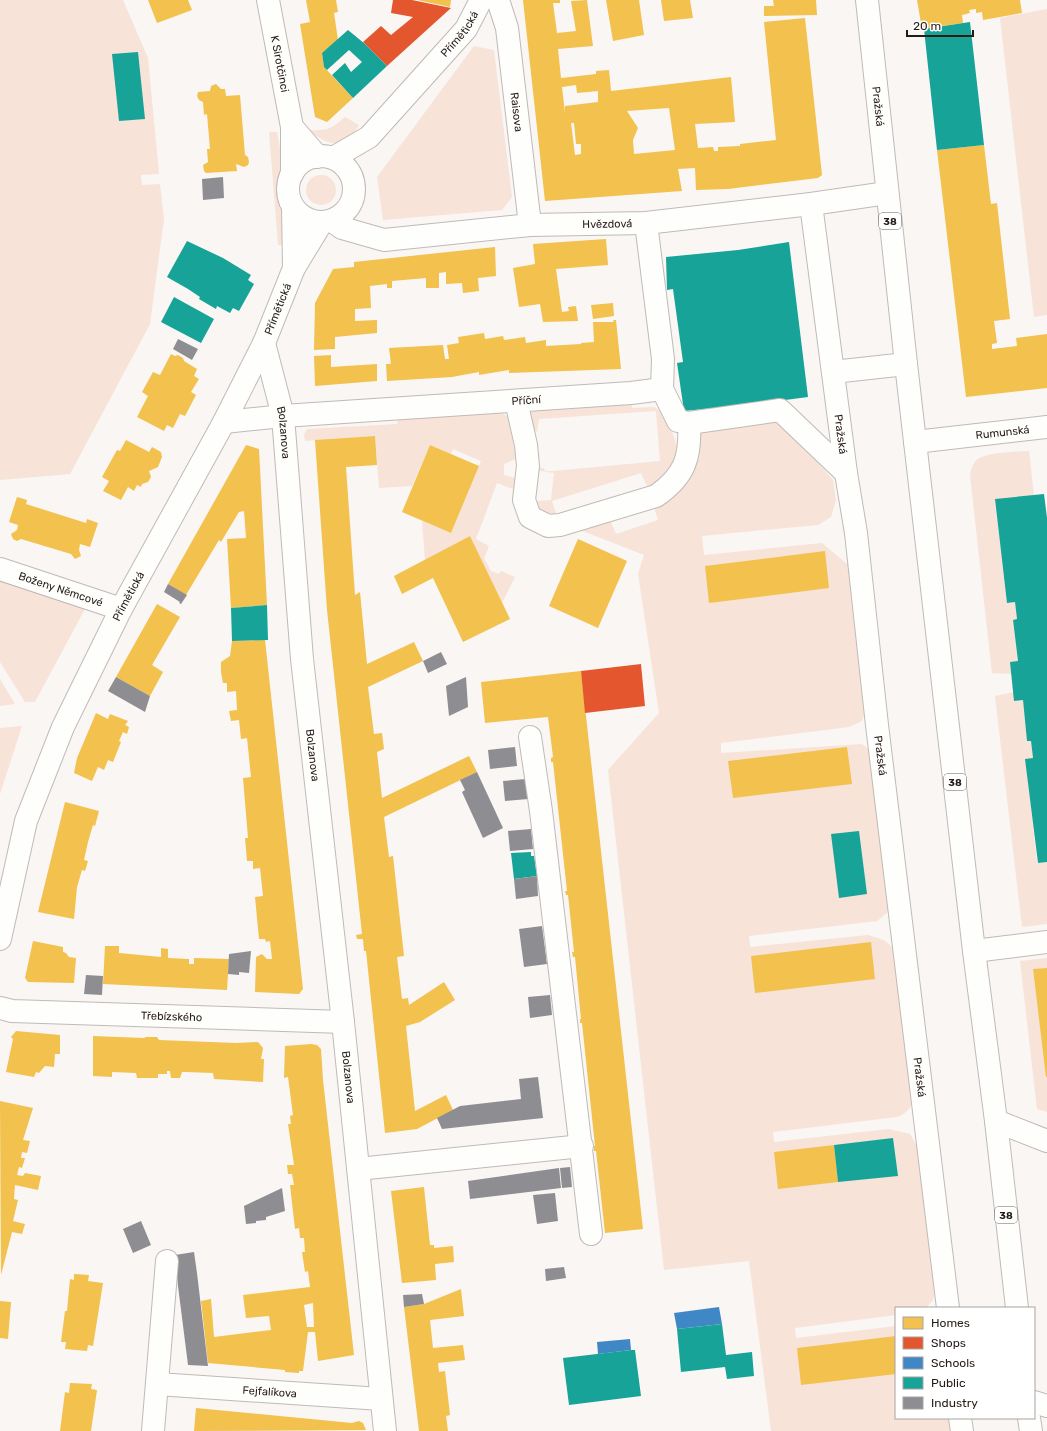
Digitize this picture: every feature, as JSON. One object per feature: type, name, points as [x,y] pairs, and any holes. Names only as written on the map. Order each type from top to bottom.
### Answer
[{"type":"street","name":"K Sirotčinci","points":[[268,0],[292,127],[292,174]]},
{"type":"street","name":"Přímětická","points":[[325,158],[369,137],[466,29],[481,0]]},
{"type":"street","name":"Raisova","points":[[498,0],[507,28],[530,224]]},
{"type":"street","name":"Pražská","points":[[867,0],[906,364],[974,952],[996,1121],[1016,1307]]},
{"type":"street","points":[[292,127],[325,158],[347,169],[354,186],[350,206],[342,214],[327,221],[311,220],[301,215],[293,207],[289,196],[289,185],[292,174],[299,165],[308,159],[325,158]]},
{"type":"street","name":"Přímětická","points":[[354,186],[369,137]]},
{"type":"street","name":"Hvězdová","points":[[327,221],[342,228],[384,240],[530,224],[646,223],[811,204],[887,193]]},
{"type":"street","name":"Pražská","points":[[811,204],[846,473],[856,533],[880,748],[948,1307]]},
{"type":"street","name":"Přímětická","points":[[293,207],[294,268]]},
{"type":"street","name":"Přímětická","points":[[0,939],[16,865],[31,807],[63,727],[121,609],[224,422],[264,343],[294,268],[327,221]]},
{"type":"street","points":[[646,223],[663,359],[662,389],[678,421],[689,423],[780,410],[846,473]]},
{"type":"street","name":"Bolzanova","points":[[264,343],[283,416],[302,660],[343,1022],[385,1431]]},
{"type":"street","points":[[833,372],[906,364]]},
{"type":"street","name":"Příční","points":[[224,422],[283,416],[631,393],[662,389]]},
{"type":"street","points":[[516,400],[527,452],[528,466],[524,500],[530,517],[548,526],[560,525],[656,496],[665,490],[684,467],[688,457],[690,444],[689,423]]},
{"type":"street","name":"Rumunská","points":[[916,442],[1047,427]]},
{"type":"street","name":"Boženy Němcové","points":[[0,569],[121,609]]},
{"type":"street","points":[[530,737],[540,798],[582,1146],[591,1234]]},
{"type":"street","points":[[974,952],[1047,942]]},
{"type":"street","name":"Třebízského","points":[[0,1008],[12,1011],[343,1022]]},
{"type":"street","points":[[996,1121],[1047,1141]]},
{"type":"street","points":[[358,1168],[582,1146]]},
{"type":"street","points":[[153,1431],[167,1261]]},
{"type":"street","name":"Fejfalíkova","points":[[158,1384],[381,1399]]},
{"type":"street","points":[[1035,1402],[1047,1406]]},
{"type":"street","points":[[960,1419],[962,1431]]},
{"type":"street","points":[[1029,1419],[1031,1431]]},
{"type":"shaded area","points":[[0,0],[123,0],[148,58],[159,174],[141,175],[142,185],[160,184],[164,219],[150,324],[70,474],[0,480]]},
{"type":"shaded area","points":[[1047,9],[1047,315],[1034,317],[1000,18]]},
{"type":"shaded area","points":[[474,46],[494,50],[512,197],[502,210],[383,220],[377,177]]},
{"type":"shaded area","points":[[345,117],[359,125],[348,139],[342,142],[336,143],[323,140],[309,130],[328,128]]},
{"type":"shaded area","points":[[269,132],[277,132],[284,168],[279,179],[279,193],[285,245],[278,245]]},
{"type":"shaded area","points":[[321,175],[332,179],[336,190],[332,201],[321,205],[310,201],[306,190],[310,179]]},
{"type":"shaded area","points":[[632,402],[632,408],[654,407],[663,414],[671,428],[676,444],[677,456],[667,472],[670,475],[648,488],[641,473],[552,501],[556,513],[554,515],[541,511],[536,506],[537,501],[551,500],[554,473],[540,471],[538,468],[544,468],[545,471],[553,471],[660,461],[656,411],[539,419],[537,432],[531,427],[531,413],[536,409]]},
{"type":"shaded area","points":[[501,412],[508,417],[516,459],[504,464],[504,475],[515,478],[513,489],[497,483],[476,539],[489,546],[484,558],[491,571],[499,574],[501,571],[515,577],[502,603],[470,536],[425,560],[422,521],[451,533],[481,461],[453,449],[451,454],[430,445],[412,486],[379,488],[375,436],[305,441],[304,435],[307,429],[397,424],[398,419]]},
{"type":"shaded area","points":[[767,418],[784,423],[833,480],[836,500],[831,517],[818,525],[702,536],[704,555],[822,543],[853,569],[867,705],[862,721],[849,727],[721,743],[721,753],[862,744],[868,749],[890,902],[888,912],[877,921],[749,936],[750,947],[868,935],[884,940],[892,947],[906,1032],[914,1099],[908,1110],[897,1117],[773,1132],[774,1142],[889,1129],[910,1134],[918,1148],[935,1292],[933,1300],[927,1307],[895,1307],[895,1315],[795,1328],[796,1338],[895,1326],[895,1419],[950,1419],[951,1431],[771,1431],[749,1261],[664,1270],[608,770],[659,713],[638,574],[644,555],[580,530],[610,520],[616,534],[658,520],[654,507],[693,464],[701,434],[705,429]]},
{"type":"shaded area","points":[[1029,451],[1034,496],[995,500],[1007,603],[1015,602],[1017,619],[1013,621],[1018,661],[1012,674],[992,673],[970,475],[975,462],[978,459],[989,455]]},
{"type":"shaded area","points":[[0,581],[86,607],[35,702],[25,702],[0,662]]},
{"type":"shaded area","points":[[0,679],[15,704],[0,706]]},
{"type":"shaded area","points":[[1014,692],[1023,700],[1027,741],[1031,741],[1033,758],[1026,760],[1037,863],[1047,862],[1047,924],[1022,927],[995,696]]},
{"type":"shaded area","points":[[22,726],[0,794],[0,728]]},
{"type":"shaded area","points":[[1047,958],[1047,968],[1033,970],[1047,1076],[1047,1112],[1037,1109],[1020,961]]},
{"type":"building: Homes","points":[[148,0],[188,0],[192,10],[157,23]]},
{"type":"building: Homes","points":[[306,0],[336,0],[338,12],[334,13],[338,40],[322,53],[324,67],[353,98],[327,122],[315,117],[300,24],[310,22]]},
{"type":"building: Homes","points":[[417,0],[451,0],[450,7]]},
{"type":"building: Homes","points":[[523,0],[560,0],[560,3],[553,3],[557,33],[576,31],[571,1],[587,0],[593,46],[558,49],[561,78],[596,74],[596,71],[609,70],[611,91],[731,77],[735,122],[695,124],[698,148],[713,147],[714,151],[718,151],[718,147],[740,146],[740,144],[776,140],[764,22],[805,18],[822,175],[818,178],[728,189],[696,190],[695,168],[678,169],[682,191],[545,201]],"holes":[[[576,85],[577,93],[598,91],[598,102],[565,106],[565,113],[562,87]],[[669,108],[675,150],[634,154],[633,140],[638,128],[627,111]],[[571,123],[574,123],[576,144],[581,144],[581,154],[575,155]]]},
{"type":"building: Homes","points":[[606,0],[639,0],[644,35],[613,41]]},
{"type":"building: Homes","points":[[661,0],[690,0],[693,18],[664,21]]},
{"type":"building: Homes","points":[[773,0],[816,0],[817,15],[764,16],[764,6],[774,6]]},
{"type":"building: Homes","points":[[917,0],[1020,0],[1022,13],[983,20],[982,12],[976,13],[976,9],[969,10],[970,13],[962,15],[963,23],[922,29]]},
{"type":"building: Homes","points":[[216,84],[221,89],[225,89],[226,96],[240,95],[245,155],[248,157],[249,162],[248,165],[244,167],[236,164],[237,171],[206,173],[203,165],[208,162],[207,149],[210,149],[207,114],[204,115],[203,102],[199,100],[197,96],[198,92],[210,91],[211,86]]},
{"type":"building: Homes","points":[[984,145],[991,204],[997,203],[1010,319],[994,321],[997,343],[992,344],[992,349],[1017,346],[1016,338],[1047,334],[1047,388],[966,397],[937,150]]},
{"type":"building: Homes","points":[[606,239],[608,265],[556,269],[562,312],[569,311],[568,307],[576,306],[578,321],[543,322],[540,304],[519,307],[513,268],[535,264],[533,244]]},
{"type":"building: Homes","points":[[495,247],[496,276],[478,278],[479,291],[463,293],[462,283],[446,284],[446,272],[439,273],[439,288],[426,288],[426,278],[392,281],[392,288],[387,288],[387,284],[370,286],[371,308],[355,309],[355,321],[377,320],[377,333],[335,337],[335,349],[314,350],[315,303],[333,269],[354,267],[354,262]]},
{"type":"building: Homes","points":[[613,303],[614,316],[593,319],[591,305]]},
{"type":"building: Homes","points":[[613,320],[616,320],[621,369],[509,373],[509,370],[479,375],[479,372],[452,377],[387,381],[386,364],[391,364],[389,348],[443,345],[445,359],[449,359],[447,345],[459,343],[458,337],[484,333],[485,339],[503,336],[504,340],[525,337],[526,343],[546,340],[546,346],[581,344],[594,342],[593,322],[614,322]]},
{"type":"building: Homes","points":[[171,354],[175,356],[178,355],[183,358],[184,361],[197,369],[194,376],[199,379],[191,392],[196,395],[185,416],[180,414],[173,428],[167,425],[164,431],[137,417],[148,396],[142,392],[153,372],[160,375]]},
{"type":"building: Homes","points":[[331,355],[331,367],[377,364],[377,381],[315,386],[314,356]]},
{"type":"building: Homes","points":[[375,436],[377,465],[346,467],[355,595],[360,592],[367,664],[414,642],[423,661],[368,687],[374,734],[382,733],[384,749],[377,752],[382,798],[469,756],[477,772],[384,817],[389,857],[393,856],[404,956],[397,957],[402,999],[408,998],[409,1005],[444,982],[455,1000],[420,1022],[406,1026],[415,1111],[446,1095],[453,1110],[417,1129],[385,1133],[366,951],[364,951],[363,939],[357,939],[356,935],[362,934],[327,610],[315,440]]},
{"type":"building: Homes","points":[[126,440],[149,452],[152,447],[161,452],[162,457],[158,467],[149,471],[151,477],[148,482],[142,484],[141,487],[137,485],[134,491],[128,487],[121,500],[103,491],[109,481],[102,477],[117,450],[120,451]]},
{"type":"building: Homes","points":[[246,445],[259,449],[267,605],[231,608],[227,539],[246,538],[244,511],[239,512],[221,542],[219,540],[186,595],[168,584]]},
{"type":"building: Homes","points":[[430,445],[479,466],[451,533],[402,512]]},
{"type":"building: Homes","points":[[17,497],[27,500],[26,504],[86,523],[87,519],[98,523],[90,547],[80,544],[79,550],[81,556],[75,559],[71,554],[21,539],[17,541],[13,539],[11,534],[17,530],[18,525],[9,522]]},
{"type":"building: Homes","points":[[470,536],[510,619],[463,642],[433,578],[402,594],[394,576]]},
{"type":"building: Homes","points":[[578,539],[627,561],[598,628],[549,606]]},
{"type":"building: Homes","points":[[825,551],[829,588],[709,603],[705,566]]},
{"type":"building: Homes","points":[[157,604],[180,617],[152,665],[163,672],[150,696],[116,677]]},
{"type":"building: Homes","points":[[265,640],[303,989],[299,994],[255,992],[256,957],[262,954],[267,959],[272,959],[270,941],[266,942],[265,939],[259,939],[255,897],[263,896],[260,868],[253,869],[253,861],[247,861],[245,838],[248,838],[243,778],[251,777],[247,738],[241,739],[239,720],[231,721],[229,711],[237,710],[236,691],[227,692],[227,683],[223,683],[221,672],[221,662],[230,656],[232,641]]},
{"type":"building: Homes","points":[[581,671],[643,1229],[605,1233],[596,1151],[594,1151],[595,1146],[582,1023],[580,1023],[581,1019],[575,957],[573,957],[572,952],[574,952],[568,895],[566,895],[565,891],[567,891],[553,762],[551,762],[551,758],[553,757],[548,717],[485,723],[481,682]]},
{"type":"building: Homes","points":[[96,713],[108,719],[110,714],[128,721],[125,725],[129,727],[127,734],[123,732],[119,741],[121,742],[113,762],[108,760],[104,770],[98,767],[92,781],[74,773],[77,758]]},
{"type":"building: Homes","points":[[847,747],[852,784],[733,798],[728,761]]},
{"type":"building: Homes","points":[[65,802],[99,811],[95,826],[93,825],[84,860],[88,861],[85,871],[82,870],[77,887],[74,919],[38,912]]},
{"type":"building: Homes","points":[[33,941],[63,947],[63,952],[69,957],[76,958],[74,983],[28,982],[25,978]]},
{"type":"building: Homes","points":[[871,942],[875,979],[755,993],[751,956]]},
{"type":"building: Homes","points":[[105,946],[119,946],[119,953],[161,957],[161,948],[168,949],[168,958],[189,959],[189,964],[194,964],[194,958],[229,959],[227,990],[103,984]]},
{"type":"building: Homes","points":[[1047,968],[1047,1077],[1046,1077],[1033,969]]},
{"type":"building: Homes","points":[[16,1031],[60,1035],[60,1054],[55,1054],[54,1067],[45,1066],[39,1073],[36,1072],[34,1077],[6,1072],[13,1039],[11,1037]]},
{"type":"building: Homes","points":[[93,1036],[144,1038],[157,1037],[159,1040],[236,1043],[258,1042],[263,1048],[261,1059],[264,1059],[263,1082],[214,1079],[213,1073],[182,1072],[180,1078],[171,1078],[170,1071],[167,1071],[167,1074],[158,1074],[158,1078],[137,1078],[136,1073],[112,1072],[112,1077],[93,1076]]},
{"type":"building: Homes","points":[[311,1044],[317,1045],[321,1049],[323,1080],[354,1355],[318,1361],[315,1332],[308,1332],[303,1371],[299,1371],[299,1373],[285,1372],[285,1370],[208,1363],[201,1301],[211,1299],[214,1337],[271,1330],[269,1316],[246,1318],[243,1295],[310,1287],[308,1271],[305,1272],[302,1252],[305,1252],[304,1238],[300,1238],[299,1228],[295,1229],[290,1185],[294,1185],[292,1174],[288,1174],[287,1165],[294,1165],[288,1124],[291,1124],[290,1116],[293,1115],[288,1077],[284,1078],[285,1046]],"holes":[[[313,1303],[314,1327],[307,1327],[304,1305]]]},
{"type":"building: Homes","points":[[0,1101],[33,1108],[23,1140],[30,1141],[27,1153],[22,1152],[21,1158],[25,1158],[22,1168],[19,1167],[17,1175],[23,1176],[25,1173],[41,1176],[38,1190],[15,1185],[14,1199],[18,1200],[13,1221],[25,1224],[22,1234],[12,1232],[1,1275]]},
{"type":"building: Homes","points":[[834,1145],[838,1182],[778,1189],[774,1152]]},
{"type":"building: Homes","points":[[424,1187],[430,1245],[434,1245],[434,1248],[453,1246],[454,1262],[435,1264],[436,1280],[402,1283],[391,1191]]},
{"type":"building: Homes","points":[[74,1274],[89,1275],[88,1281],[103,1283],[93,1346],[88,1345],[87,1351],[65,1349],[66,1342],[61,1342],[65,1311],[67,1311],[70,1279],[74,1280]]},
{"type":"building: Homes","points":[[461,1289],[464,1316],[430,1320],[433,1348],[463,1345],[465,1360],[438,1363],[439,1372],[445,1371],[450,1415],[446,1416],[448,1431],[419,1431],[404,1307],[424,1304]]},
{"type":"building: Homes","points":[[0,1301],[11,1302],[8,1339],[0,1338]]},
{"type":"building: Homes","points":[[895,1336],[895,1374],[801,1385],[797,1348]]},
{"type":"building: Homes","points":[[70,1383],[92,1384],[91,1389],[97,1390],[91,1431],[60,1431],[65,1392],[69,1393]]},
{"type":"building: Homes","points":[[196,1408],[352,1423],[359,1421],[363,1423],[366,1430],[194,1431]]},
{"type":"building: Shops","points":[[393,0],[412,0],[451,8],[387,66],[363,42],[381,26],[391,35],[413,17],[391,13]]},
{"type":"building: Shops","points":[[641,664],[645,706],[585,713],[581,671]]},
{"type":"building: Schools","points":[[719,1307],[722,1324],[677,1329],[674,1313]]},
{"type":"building: Schools","points":[[630,1339],[631,1350],[598,1354],[597,1342]]},
{"type":"building: Public","points":[[970,22],[984,145],[937,150],[924,29]]},
{"type":"building: Public","points":[[348,30],[365,44],[387,66],[353,98],[332,75],[345,63],[351,72],[362,62],[349,50],[327,70],[324,67],[322,53]]},
{"type":"building: Public","points":[[138,52],[145,119],[119,121],[112,54]]},
{"type":"building: Public","points":[[187,241],[223,258],[251,275],[248,280],[254,284],[239,311],[233,308],[230,313],[217,306],[216,309],[199,299],[200,297],[188,289],[167,277]]},
{"type":"building: Public","points":[[789,242],[808,397],[785,401],[684,411],[677,363],[683,362],[673,289],[667,290],[666,257],[738,250]]},
{"type":"building: Public","points":[[174,297],[214,319],[201,343],[161,322]]},
{"type":"building: Public","points":[[1044,494],[1047,518],[1047,862],[1038,863],[1025,759],[1033,758],[1031,741],[1027,741],[1023,700],[1014,701],[1010,662],[1018,661],[1013,620],[1017,619],[1015,602],[1007,603],[995,499]]},
{"type":"building: Public","points":[[267,605],[268,640],[232,641],[231,608]]},
{"type":"building: Public","points":[[859,831],[867,894],[839,898],[831,834]]},
{"type":"building: Public","points":[[531,852],[531,856],[534,856],[537,876],[514,879],[511,853]]},
{"type":"building: Public","points":[[893,1138],[898,1176],[838,1182],[834,1145]]},
{"type":"building: Public","points":[[722,1324],[726,1355],[752,1352],[754,1376],[727,1379],[725,1367],[681,1372],[677,1329]]},
{"type":"building: Public","points":[[635,1350],[641,1396],[569,1405],[563,1358]]},
{"type":"building: Industry","points":[[223,177],[224,198],[203,200],[202,179]]},
{"type":"building: Industry","points":[[178,339],[198,349],[192,360],[173,349]]},
{"type":"building: Industry","points":[[168,584],[187,595],[181,604],[164,592]]},
{"type":"building: Industry","points":[[441,652],[447,664],[428,673],[423,661]]},
{"type":"building: Industry","points":[[116,677],[150,696],[145,712],[108,691]]},
{"type":"building: Industry","points":[[466,677],[468,707],[449,716],[446,686]]},
{"type":"building: Industry","points":[[515,747],[517,766],[490,769],[488,750]]},
{"type":"building: Industry","points":[[477,772],[503,828],[483,838],[462,792],[465,790],[460,780]]},
{"type":"building: Industry","points":[[526,779],[528,799],[505,801],[503,781]]},
{"type":"building: Industry","points":[[531,829],[533,849],[510,851],[508,831]]},
{"type":"building: Industry","points":[[537,876],[538,896],[516,899],[514,879]]},
{"type":"building: Industry","points":[[542,926],[547,964],[524,967],[519,929]]},
{"type":"building: Industry","points":[[251,951],[249,973],[239,972],[239,975],[228,974],[229,954]]},
{"type":"building: Industry","points":[[86,975],[103,976],[102,995],[84,994]]},
{"type":"building: Industry","points":[[550,995],[552,1015],[530,1018],[528,997]]},
{"type":"building: Industry","points":[[538,1077],[543,1118],[442,1129],[437,1118],[460,1106],[521,1099],[519,1079]]},
{"type":"building: Industry","points":[[570,1167],[572,1187],[562,1188],[560,1168]]},
{"type":"building: Industry","points":[[559,1168],[561,1188],[470,1199],[468,1181]]},
{"type":"building: Industry","points":[[282,1188],[285,1211],[266,1217],[266,1220],[246,1224],[244,1206]]},
{"type":"building: Industry","points":[[555,1193],[558,1221],[537,1224],[533,1195]]},
{"type":"building: Industry","points":[[141,1221],[151,1245],[133,1253],[123,1229]]},
{"type":"building: Industry","points":[[194,1252],[208,1366],[188,1365],[178,1286],[175,1255]]},
{"type":"building: Industry","points":[[564,1267],[566,1278],[546,1281],[545,1269]]},
{"type":"building: Industry","points":[[422,1294],[424,1304],[404,1307],[403,1295]]}]
